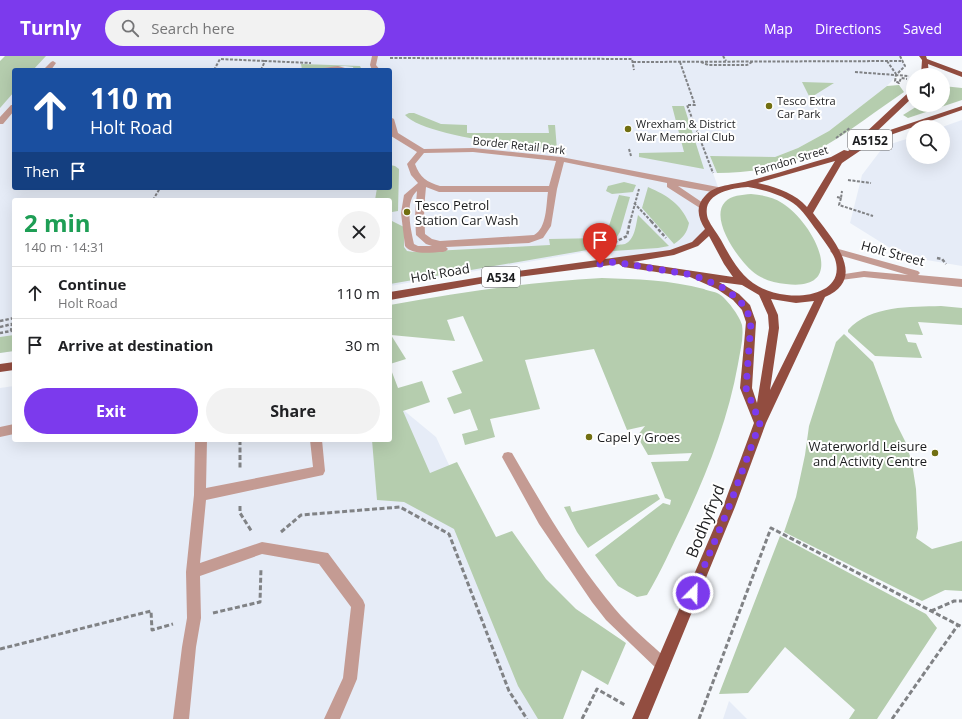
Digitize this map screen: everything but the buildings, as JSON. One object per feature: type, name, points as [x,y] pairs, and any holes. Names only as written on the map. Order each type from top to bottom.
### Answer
[{"type":"main road","points":[[925,68],[924,58],[962,75]]},
{"type":"main road","name":"Farndon Street","points":[[748,184],[834,158],[869,136],[906,100]]},
{"type":"main road","name":"Farndon Street","points":[[808,212],[839,161],[873,138],[962,108]]},
{"type":"main road","points":[[748,184],[766,187],[782,193],[797,202],[808,212],[835,251],[841,264],[841,277],[834,288],[821,296],[803,299],[790,298],[763,292],[745,282],[732,270],[704,218],[703,207],[708,197],[718,190],[732,185],[748,184]]},
{"type":"main road","name":"Holt Road","points":[[392,296],[518,274],[672,253],[695,244],[710,230]]},
{"type":"main road","name":"Holt Road","points":[[614,262],[745,282]]},
{"type":"main road","points":[[693,275],[720,286],[736,297],[746,308],[751,322],[746,388],[760,423]]},
{"type":"main road","name":"Bodhyfryd","points":[[760,423],[774,328],[773,315],[763,292]]},
{"type":"main road","name":"Bodhyfryd","points":[[641,717],[729,507],[760,423],[821,296]]},
{"type":"main road","points":[[0,368],[12,366]]},
{"type":"street","points":[[374,68],[375,56]]},
{"type":"street","points":[[49,68],[53,63]]},
{"type":"street","points":[[0,122],[12,108]]},
{"type":"street","points":[[392,126],[394,134],[422,152],[411,164],[414,175],[423,183],[439,189],[553,189]]},
{"type":"street","name":"Border Retail Park","points":[[422,152],[473,150],[560,159],[718,190]]},
{"type":"street","points":[[423,183],[420,196],[419,224],[421,235],[429,242],[440,244],[529,240],[541,236],[545,230],[560,159]]},
{"type":"street","name":"Border Retail Park","points":[[661,180],[684,193],[703,207]]},
{"type":"street","points":[[423,183],[408,194],[406,203],[410,246],[417,249],[430,250],[473,247],[489,242]]},
{"type":"street","name":"Holt Street","points":[[835,251],[944,280]]},
{"type":"street","name":"Holt Street","points":[[841,277],[864,274],[944,280],[962,283]]},
{"type":"street","points":[[0,432],[12,429]]},
{"type":"street","points":[[181,719],[189,647],[194,618],[193,572],[200,495],[201,442]]},
{"type":"street","points":[[200,495],[319,471],[316,442]]},
{"type":"street","points":[[508,457],[543,520],[611,616],[663,664]]},
{"type":"street","points":[[193,572],[262,548],[323,558],[358,605],[350,679],[332,719]]},
{"type":"path","points":[[249,61],[252,56]]},
{"type":"path","points":[[723,56],[726,62]]},
{"type":"path","points":[[900,56],[901,61],[905,66],[896,75],[895,81],[899,83],[901,78],[906,79]]},
{"type":"path","points":[[374,68],[392,58],[632,59],[633,62],[901,61]]},
{"type":"path","points":[[215,68],[220,60],[265,61]]},
{"type":"path","points":[[887,61],[896,75]]},
{"type":"path","points":[[633,62],[634,70]]},
{"type":"path","points":[[680,62],[695,105],[687,105],[713,173],[717,174]]},
{"type":"path","points":[[699,62],[708,65],[748,65],[752,62]]},
{"type":"path","points":[[855,72],[906,76]]},
{"type":"path","points":[[835,139],[854,125]]},
{"type":"path","points":[[614,262],[608,245],[627,236],[634,203],[644,176]]},
{"type":"path","points":[[845,179],[871,183]]},
{"type":"path","points":[[152,198],[158,190]]},
{"type":"path","points":[[841,198],[839,205],[873,216]]},
{"type":"path","points":[[0,321],[12,318]]},
{"type":"path","points":[[0,327],[12,324],[11,331],[0,333]]},
{"type":"path","points":[[262,548],[302,515],[400,507],[449,534],[508,690],[527,719]]},
{"type":"path","points":[[699,719],[771,528],[960,626],[892,719]]},
{"type":"path","points":[[931,611],[954,601],[962,600]]},
{"type":"path","points":[[582,719],[597,689],[641,717]]},
{"type":"shaded area","points":[[40,56],[901,56],[905,67],[887,86],[829,131],[798,148],[775,157],[710,156],[717,173],[713,173],[718,187],[700,206],[708,229],[694,242],[671,250],[613,260],[608,248],[392,286],[392,198],[12,198],[12,351],[0,353],[0,90],[12,80],[12,190],[392,190],[392,68],[26,68]]},
{"type":"shaded area","points":[[962,120],[962,266],[903,256],[850,223],[862,175],[884,146],[906,139],[906,164],[950,164],[950,124]]},
{"type":"shaded area","points":[[12,386],[12,442],[392,442],[392,401],[436,437],[556,695],[546,719],[0,719],[0,388]]},
{"type":"shaded area","points":[[729,701],[747,719],[723,719]]},
{"type":"green space","points":[[5,56],[46,56],[35,68],[12,68],[12,94],[0,108],[0,61]]},
{"type":"green space","points":[[301,64],[360,66],[361,68],[345,66],[302,68]]},
{"type":"green space","points":[[802,82],[834,83],[810,98]]},
{"type":"green space","points":[[899,85],[904,92],[844,134],[811,154],[785,164],[758,170],[717,173],[710,156],[775,157],[798,148],[829,131],[887,86]]},
{"type":"green space","points":[[950,87],[962,88],[962,100],[950,104]]},
{"type":"green space","points":[[672,106],[684,106],[704,169],[639,157],[639,153],[684,152]]},
{"type":"green space","points":[[908,112],[926,112],[908,118],[903,115]]},
{"type":"green space","points":[[414,113],[441,124],[467,125],[467,133],[549,133],[548,125],[555,125],[557,150],[500,143],[453,135],[415,122],[405,115]]},
{"type":"green space","points":[[392,165],[395,166],[399,169],[398,211],[392,212],[392,198],[375,198],[377,190],[392,190]]},
{"type":"green space","points":[[624,182],[636,185],[633,192],[612,194],[606,191],[608,186]]},
{"type":"green space","points":[[648,187],[673,201],[682,210],[689,223],[684,235],[674,244],[642,208]]},
{"type":"green space","points":[[751,194],[779,201],[793,212],[804,224],[814,239],[820,253],[821,267],[817,277],[806,284],[772,282],[756,274],[746,266],[734,249],[723,228],[721,209],[725,202],[730,198]]},
{"type":"green space","points":[[619,195],[630,197],[620,232],[616,238],[605,242],[599,248],[392,284],[392,221],[404,227],[404,247],[407,251],[414,252],[550,245],[549,239],[602,238],[606,235]]},
{"type":"green space","points":[[638,215],[669,246],[613,251],[613,247],[625,244],[631,239]]},
{"type":"green space","points":[[602,278],[666,282],[691,286],[715,292],[722,296],[736,312],[741,321],[742,344],[734,385],[723,426],[708,466],[683,524],[657,578],[647,595],[637,597],[618,586],[595,555],[663,503],[670,505],[671,500],[665,498],[651,462],[688,461],[692,453],[648,455],[637,436],[645,426],[627,430],[594,349],[525,360],[540,409],[490,419],[495,437],[465,445],[462,434],[478,430],[470,409],[454,414],[447,398],[462,393],[452,371],[483,361],[463,316],[447,320],[455,341],[392,335],[392,305],[495,288]]},
{"type":"green space","points":[[941,306],[962,308],[962,325],[918,322],[923,335],[905,334],[908,342],[916,343],[922,358],[875,356],[848,332],[848,330],[857,322],[879,312],[904,307]]},
{"type":"green space","points":[[844,334],[873,362],[895,421],[906,443],[912,463],[916,489],[918,529],[916,538],[932,549],[962,541],[962,591],[945,590],[922,601],[784,532],[796,497],[805,455],[809,426],[836,342]]},
{"type":"green space","points":[[12,335],[12,351],[0,353],[0,337]]},
{"type":"green space","points":[[392,337],[406,359],[392,363]]},
{"type":"green space","points":[[392,372],[398,388],[422,381],[430,402],[403,411],[430,473],[457,462],[496,537],[512,531],[546,579],[576,609],[626,643],[608,685],[582,670],[563,719],[538,719],[518,686],[454,529],[404,502],[377,500],[372,442],[392,442]]},
{"type":"green space","points":[[657,494],[660,499],[588,548],[577,532],[564,507],[570,506],[572,512]]},
{"type":"green space","points":[[780,536],[926,614],[937,628],[877,719],[849,719],[855,710],[785,647],[748,693],[719,694]]},
{"type":"place","name":"Tesco Extra Car Park","points":[[769,106]]},
{"type":"place","name":"Wrexham & District War Memorial Club","points":[[628,129]]},
{"type":"place","name":"Tesco Petrol Station Car Wash","points":[[407,212]]},
{"type":"place","name":"Capel y Groes","points":[[589,437]]},
{"type":"place","name":"Waterworld Leisure and Activity Centre","points":[[935,453]]},
{"type":"route","points":[[600,264],[614,262],[693,275],[720,286],[736,297],[746,308],[751,322],[746,388],[760,423],[729,507],[693,593]]}]
